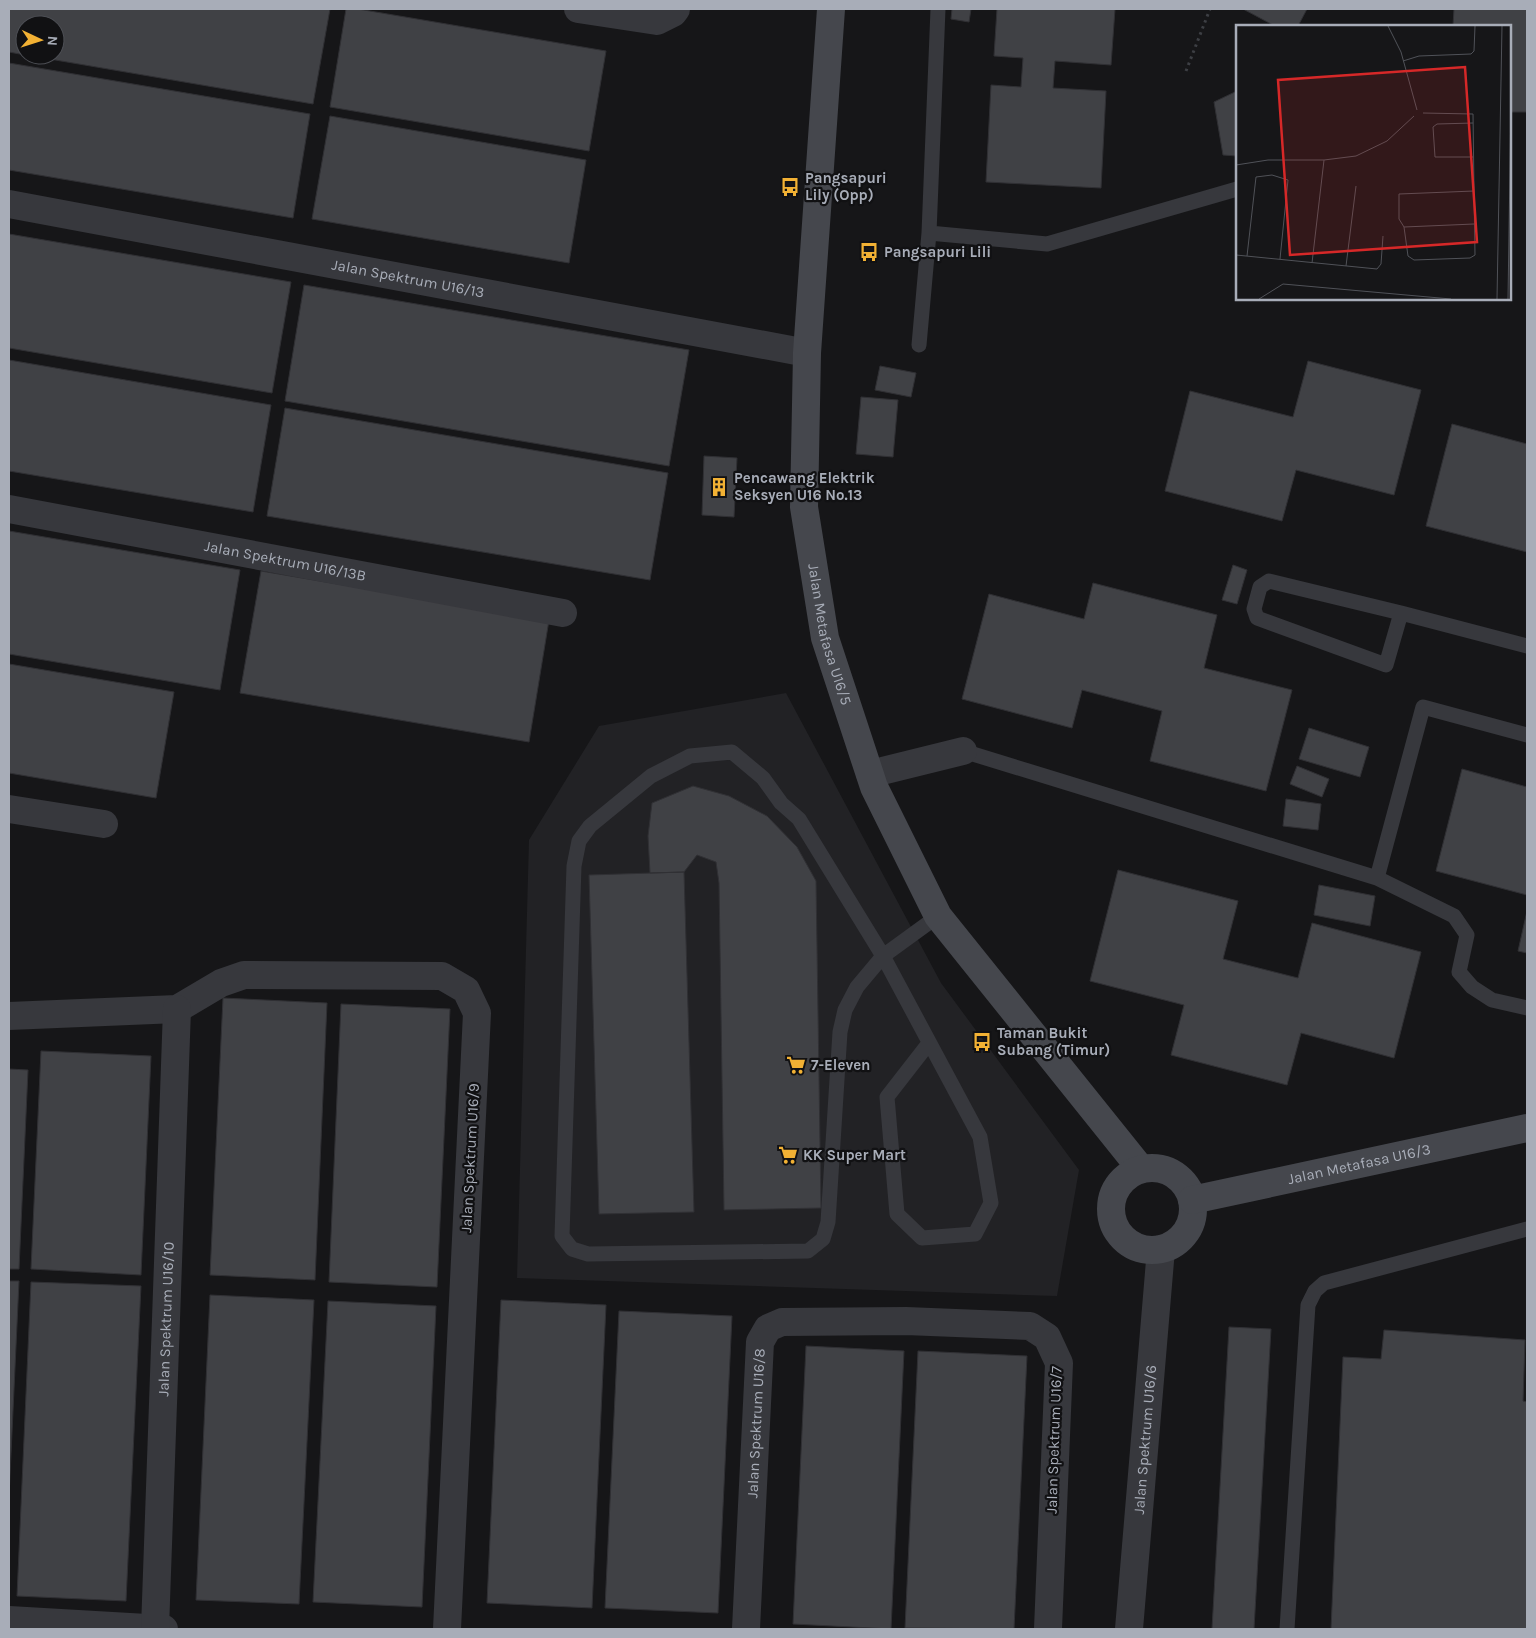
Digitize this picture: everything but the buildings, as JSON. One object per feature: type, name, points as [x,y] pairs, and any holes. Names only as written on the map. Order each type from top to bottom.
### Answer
[{"type":"street","points":[[578,9],[666,15]]},
{"type":"street","name":"Jalan Metafasa U16/5","points":[[831,9],[807,353],[804,507],[825,638],[874,788],[938,916],[1141,1169]]},
{"type":"street","name":"Jalan Spektrum U16/13","points":[[9,204],[807,353]]},
{"type":"street","name":"Jalan Spektrum U16/13B","points":[[9,509],[563,613]]},
{"type":"street","points":[[870,774],[963,751]]},
{"type":"street","points":[[9,809],[104,824]]},
{"type":"street","name":"Jalan Spektrum U16/9","points":[[177,1008],[221,983],[244,975],[442,976],[466,990],[476,1013],[447,1629]]},
{"type":"street","points":[[9,1016],[177,1008]]},
{"type":"street","name":"Jalan Spektrum U16/10","points":[[155,1629],[177,1008]]},
{"type":"street","name":"Jalan Metafasa U16/3","points":[[1192,1200],[1527,1128]]},
{"type":"street","points":[[1141,1169],[1164,1169],[1174,1174],[1182,1181],[1192,1200],[1191,1221],[1187,1231],[1175,1242],[1161,1249],[1150,1251],[1140,1249],[1122,1237],[1115,1228],[1110,1208],[1112,1197],[1117,1187],[1124,1179],[1141,1169]]},
{"type":"street","name":"Jalan Spektrum U16/6","points":[[1129,1629],[1161,1249]]},
{"type":"street","name":"Jalan Spektrum U16/8","points":[[746,1629],[760,1342],[768,1328],[782,1322],[906,1321]]},
{"type":"street","name":"Jalan Spektrum U16/7","points":[[906,1321],[1030,1326],[1047,1338],[1059,1363],[1048,1629]]},
{"type":"street","points":[[9,1620],[164,1629]]},
{"type":"lane","points":[[919,345],[929,233],[938,9]]},
{"type":"lane","points":[[929,233],[1047,244],[1236,189]]},
{"type":"lane","points":[[1401,612],[1386,665],[1257,618],[1254,609],[1260,587],[1269,581],[1401,612],[1527,646]]},
{"type":"lane","points":[[1377,878],[1423,706],[1527,735]]},
{"type":"lane","points":[[963,751],[1377,878],[1454,916],[1467,935],[1459,972],[1472,987],[1492,1000],[1527,1008]]},
{"type":"lane","points":[[929,1043],[887,1097],[897,1214],[922,1238],[975,1234],[992,1203],[980,1137],[882,956],[799,819],[781,803],[764,778],[732,752],[690,756],[651,776],[590,826],[579,841],[574,866],[562,1236],[572,1250],[588,1254],[808,1252],[823,1238],[828,1222],[840,1032],[845,1010],[857,987],[882,956],[938,916]]},
{"type":"lane","points":[[1287,1629],[1308,1305],[1315,1291],[1324,1283],[1527,1229]]},
{"type":"path","points":[[1186,71],[1210,9]]},
{"type":"shaded area","points":[[786,693],[941,983],[1079,1170],[1057,1296],[517,1278],[529,840],[599,726]]},
{"type":"place","name":"Pangsapuri Lily (Opp)","points":[[790,187]]},
{"type":"place","name":"Pangsapuri Lili","points":[[869,252]]},
{"type":"place","name":"Pencawang Elektrik Seksyen U16 No.13","points":[[719,487]]},
{"type":"place","name":"Taman Bukit Subang (Timur)","points":[[982,1042]]},
{"type":"place","name":"7-Eleven","points":[[796,1065]]},
{"type":"place","name":"KK Super Mart","points":[[788,1155]]}]
